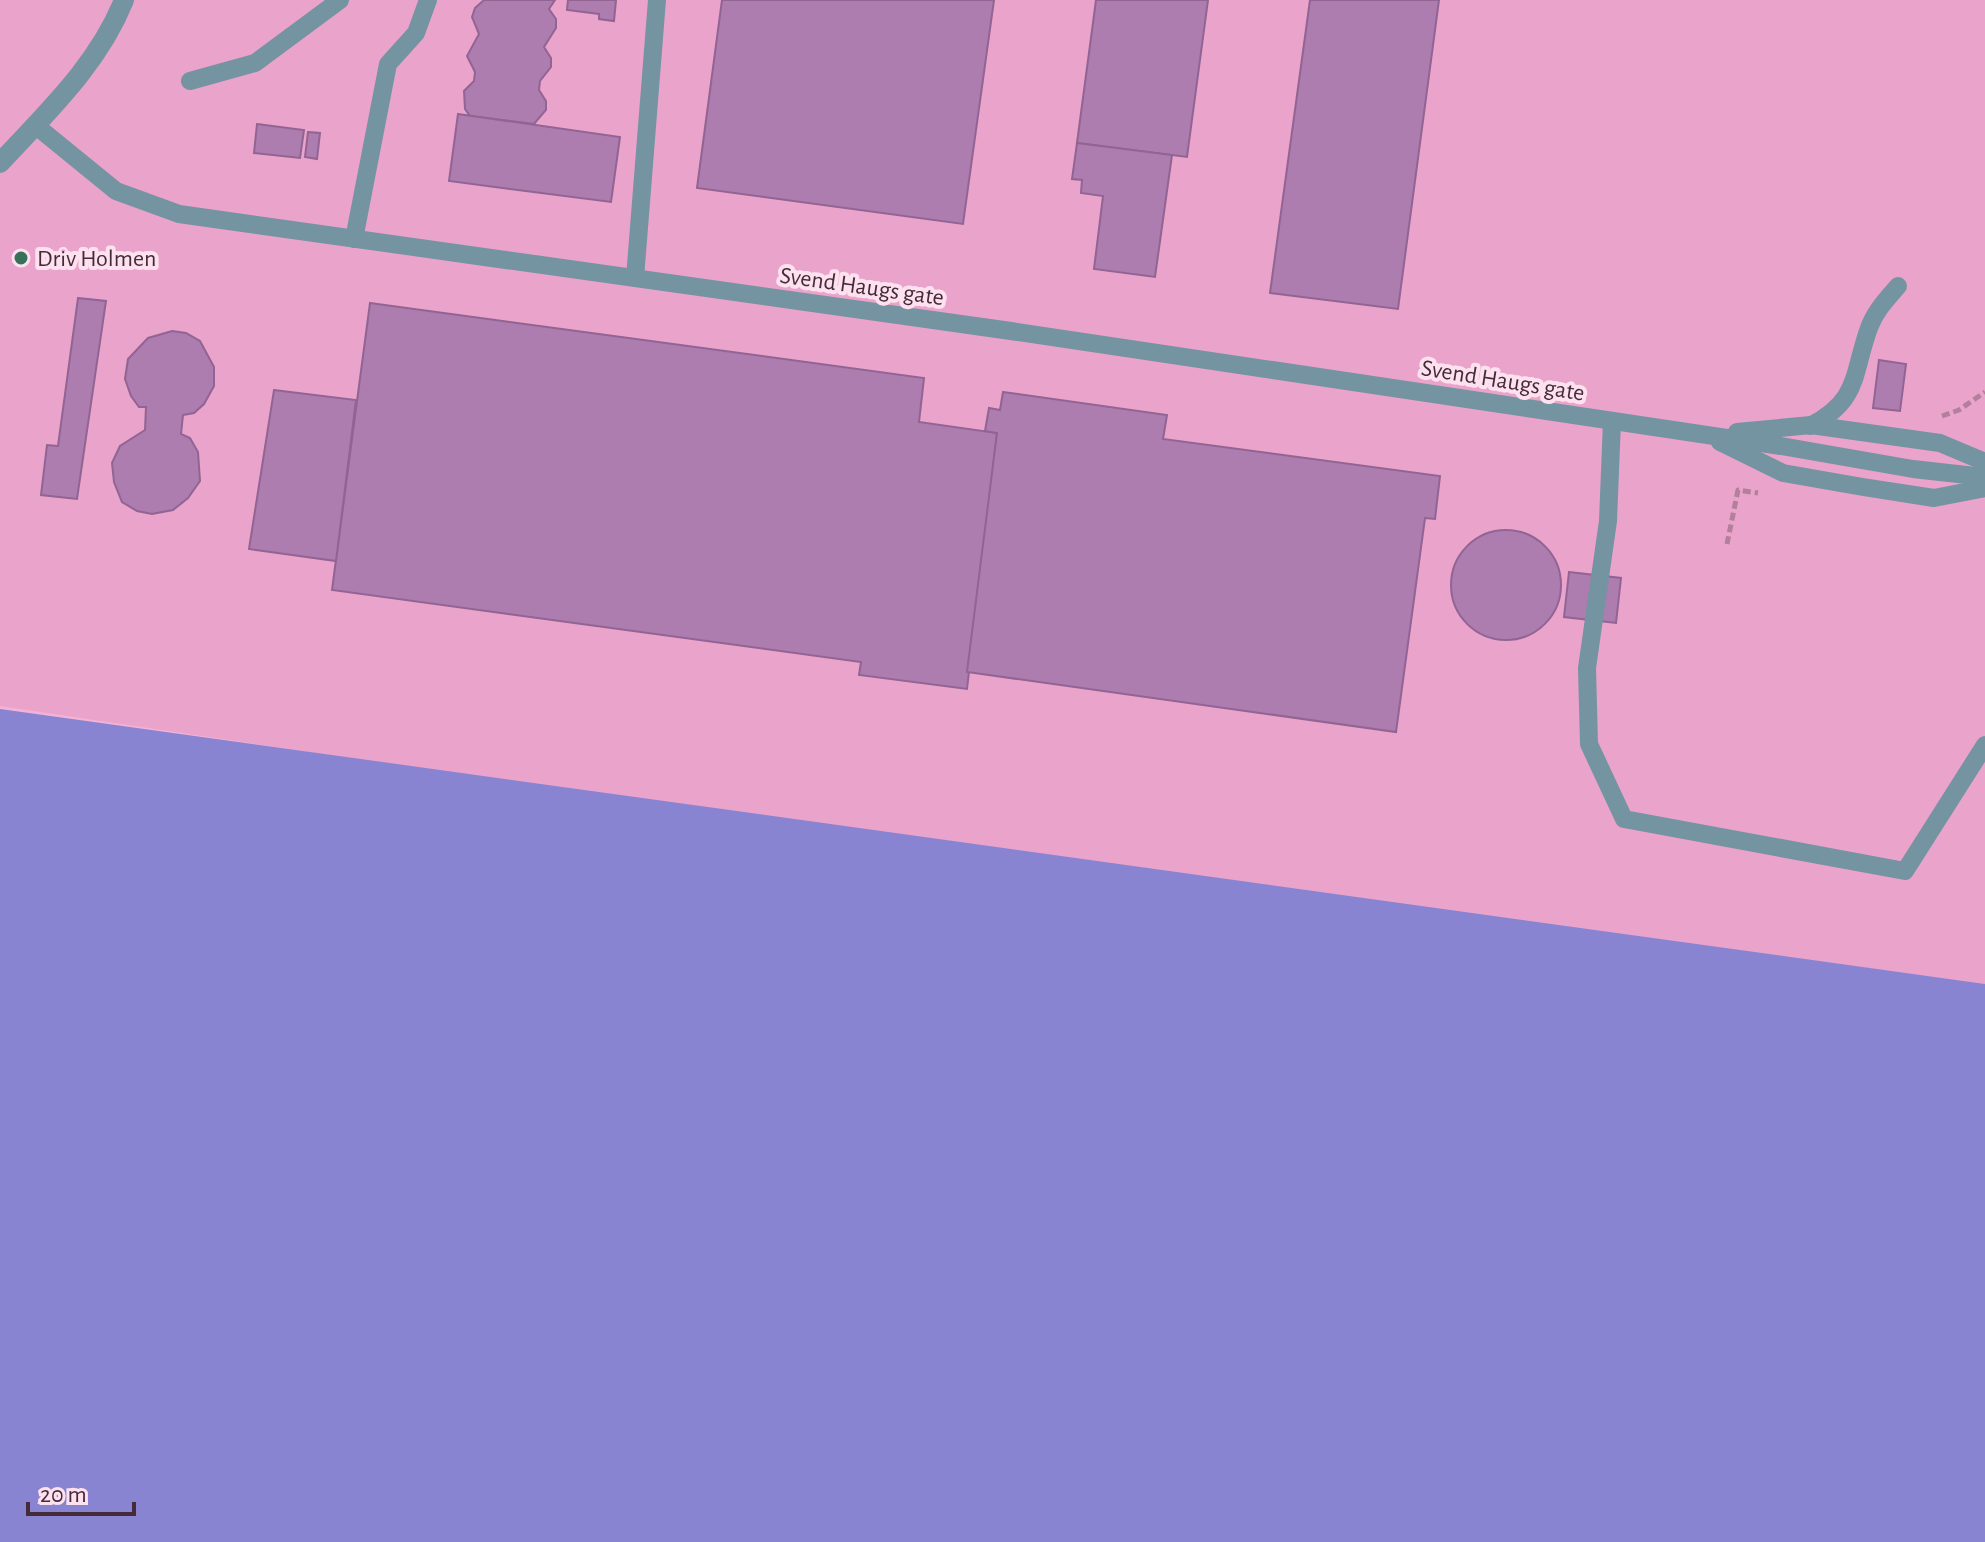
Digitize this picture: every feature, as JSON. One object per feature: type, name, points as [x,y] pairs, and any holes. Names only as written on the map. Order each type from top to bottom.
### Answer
[{"type":"street","points":[[0,163],[77,81],[114,27],[124,0]]},
{"type":"lane","points":[[190,81],[255,63],[340,0]]},
{"type":"lane","points":[[354,239],[388,64],[416,33],[428,0]]},
{"type":"lane","points":[[635,278],[657,0]]},
{"type":"lane","name":"Svend Haugs gate","points":[[35,125],[116,191],[179,214],[1707,435]]},
{"type":"lane","points":[[1781,446],[1828,417],[1854,388],[1869,326],[1881,305],[1898,286]]},
{"type":"lane","points":[[1612,421],[1608,521],[1587,683],[1589,744],[1624,819],[1905,871],[1985,745]]},
{"type":"lane","points":[[1707,435],[1811,425],[1940,443],[1985,462]]},
{"type":"lane","points":[[1707,435],[1913,469],[1985,477]]},
{"type":"lane","points":[[1707,435],[1783,473],[1934,498],[1985,488]]},
{"type":"shaded area","points":[[0,0],[1985,0],[1985,984],[592,794],[0,706]]},
{"type":"shaded area","points":[[0,709],[1985,984],[1985,1542],[0,1542]]},
{"type":"building","points":[[484,0],[555,0],[549,9],[556,19],[556,28],[544,47],[551,58],[551,67],[540,81],[539,90],[546,101],[546,110],[534,124],[470,116],[465,109],[464,91],[474,81],[475,72],[467,56],[479,34],[472,17],[475,8]]},
{"type":"building","points":[[568,0],[616,0],[614,21],[599,19],[599,14],[567,10]]},
{"type":"building","points":[[722,0],[994,0],[963,224],[697,188]]},
{"type":"building","points":[[1096,0],[1208,0],[1187,157],[1077,143]]},
{"type":"building","points":[[1310,0],[1439,0],[1398,309],[1270,293]]},
{"type":"building","points":[[458,114],[620,137],[611,202],[449,181]]},
{"type":"building","points":[[257,124],[304,130],[300,158],[254,153]]},
{"type":"building","points":[[308,132],[320,133],[317,159],[305,157]]},
{"type":"building","points":[[1077,143],[1172,155],[1155,277],[1094,269],[1103,196],[1081,193],[1082,180],[1072,179]]},
{"type":"building","points":[[78,298],[106,301],[77,499],[41,495],[47,445],[58,446]]},
{"type":"building","points":[[370,303],[924,378],[919,422],[997,433],[967,689],[859,675],[861,662],[332,590]]},
{"type":"building","points":[[172,331],[186,333],[200,341],[214,367],[214,386],[204,404],[194,413],[183,415],[181,434],[190,438],[198,452],[200,481],[188,498],[173,510],[152,514],[137,511],[122,502],[114,482],[112,463],[120,446],[145,430],[146,407],[139,407],[125,379],[128,359],[148,338]]},
{"type":"building","points":[[1879,360],[1906,364],[1900,411],[1873,408]]},
{"type":"building","points":[[274,390],[356,400],[336,561],[249,549]]},
{"type":"building","points":[[1003,392],[1167,415],[1163,439],[1440,476],[1435,519],[1425,518],[1396,732],[967,672],[997,433],[985,431],[989,408],[1000,410]]},
{"type":"building","points":[[1506,530],[1527,534],[1545,546],[1557,564],[1561,585],[1557,606],[1545,624],[1527,636],[1506,640],[1485,636],[1467,624],[1455,606],[1451,585],[1455,564],[1467,546],[1485,534]]},
{"type":"building","points":[[1569,572],[1621,578],[1616,623],[1564,617]]},
{"type":"place","name":"Driv Holmen","points":[[21,258]]}]
